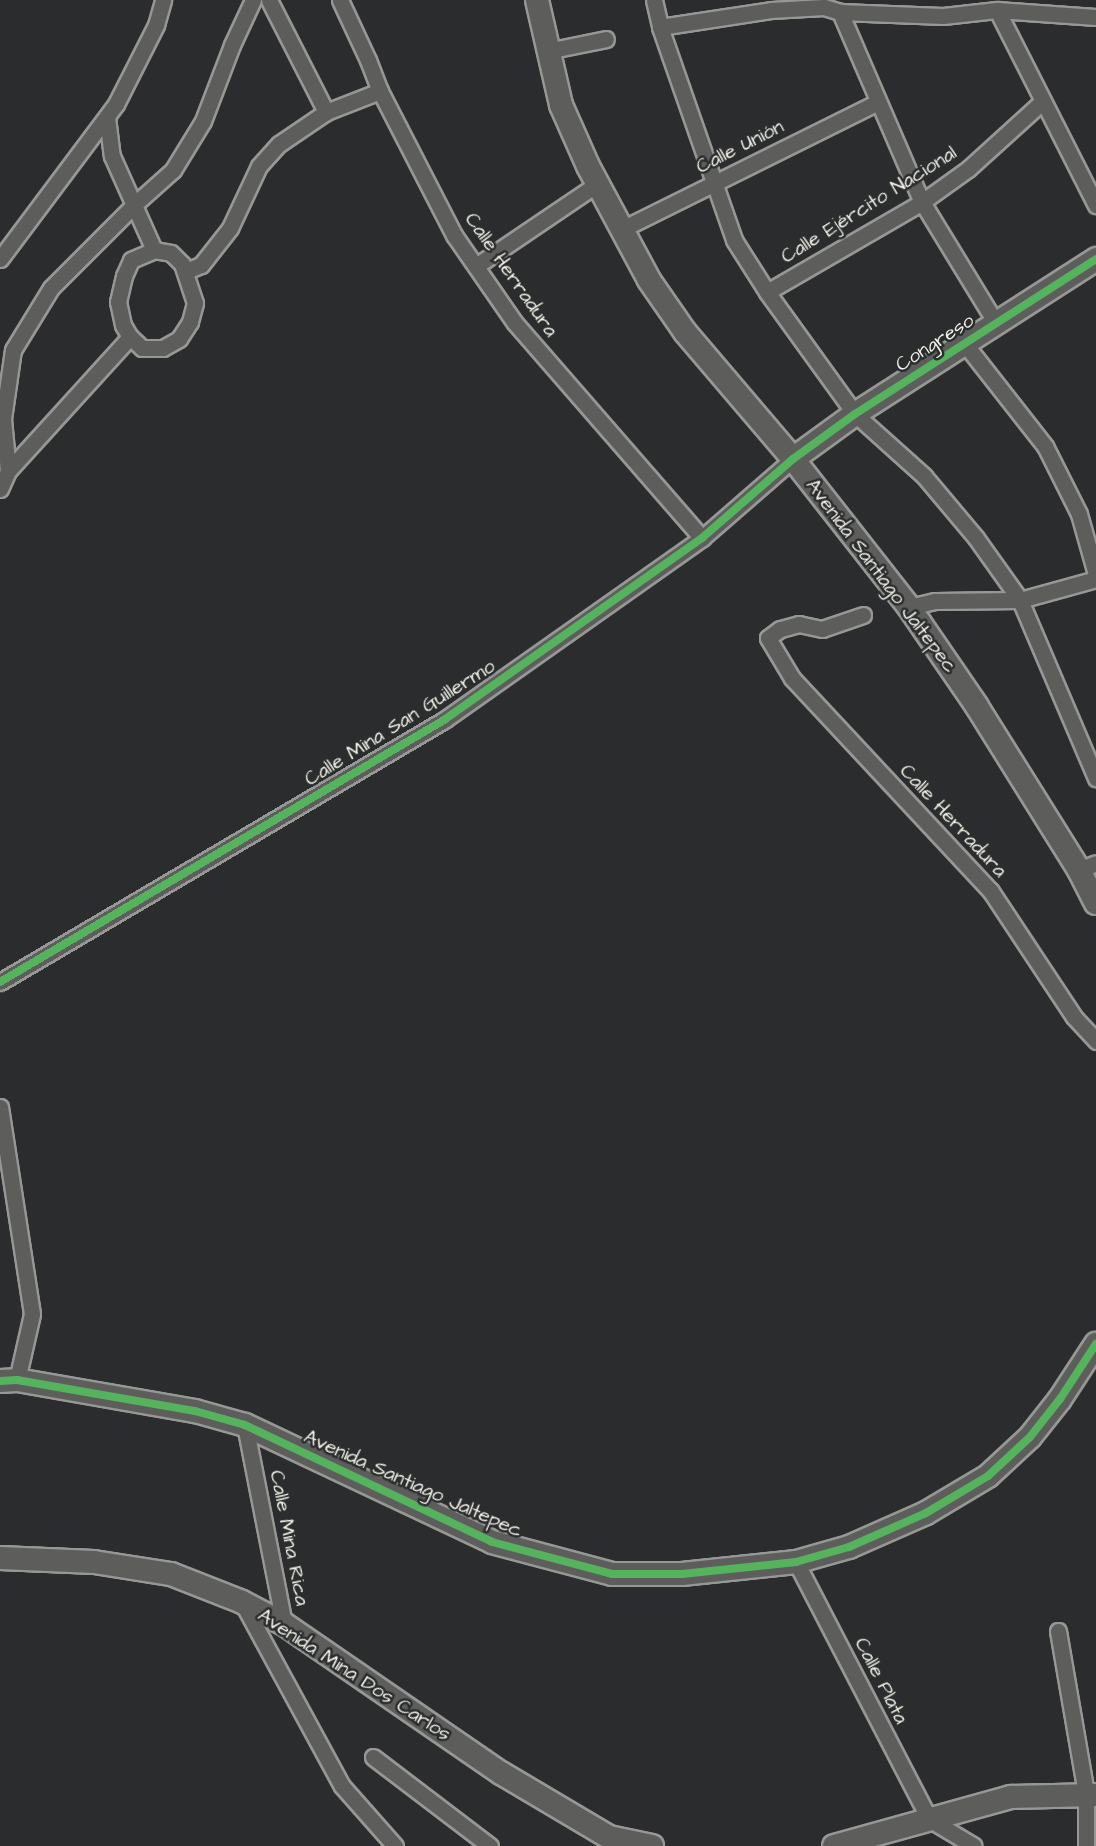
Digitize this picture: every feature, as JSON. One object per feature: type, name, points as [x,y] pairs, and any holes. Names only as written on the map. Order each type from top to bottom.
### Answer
[{"type":"street","points":[[0,259],[116,104],[156,25],[163,0]]},
{"type":"street","points":[[8,471],[3,419],[13,350],[51,288],[135,204],[173,170],[203,121],[232,45],[253,0]]},
{"type":"street","points":[[270,0],[326,112]]},
{"type":"street","name":"Calle Herradura","points":[[340,0],[380,92],[454,235],[515,323],[702,538]]},
{"type":"street","name":"Avenida Santiago Jaltepec","points":[[537,0],[561,105],[620,230],[649,280],[685,332],[793,459],[909,607],[1088,866],[1096,903]]},
{"type":"street","points":[[654,0],[660,27],[734,240],[767,292],[855,414],[924,476],[976,538],[1020,600],[1096,778]]},
{"type":"street","points":[[940,0],[944,16]]},
{"type":"street","points":[[660,27],[771,10],[824,8],[840,12],[944,16],[998,10],[1096,17]]},
{"type":"street","points":[[998,10],[1096,205]]},
{"type":"street","points":[[840,12],[922,202],[996,323]]},
{"type":"street","points":[[547,51],[606,39]]},
{"type":"street","points":[[186,272],[201,266],[230,228],[259,166],[279,144],[326,112],[380,92]]},
{"type":"street","name":"Calle Ejército Nacional","points":[[767,292],[922,202],[968,169],[1043,101]]},
{"type":"street","name":"Calle Unión","points":[[620,230],[878,102]]},
{"type":"street","points":[[107,117],[112,156],[154,250]]},
{"type":"street","points":[[476,266],[597,184]]},
{"type":"street","points":[[154,250],[171,253],[186,272],[195,303],[190,322],[180,339],[164,348],[142,348],[130,337],[123,325],[118,303],[124,276],[131,260],[154,250]]},
{"type":"street","name":"Congreso","points":[[793,459],[855,414],[1096,259]]},
{"type":"street","points":[[0,489],[8,471],[130,337]]},
{"type":"street","points":[[909,607],[935,602],[1020,600],[1096,576],[1079,514],[1045,446],[966,344]]},
{"type":"street","name":"Calle Mina San Guillermo","points":[[0,982],[444,720],[702,538],[793,459]]},
{"type":"street","name":"Calle Herradura","points":[[863,615],[822,629],[799,624],[790,626],[780,629],[768,638],[792,678],[990,890],[1074,1017],[1096,1041]]},
{"type":"street","points":[[0,1107],[32,1314],[8,1381]]},
{"type":"street","name":"Avenida Santiago Jaltepec","points":[[8,1381],[195,1411],[245,1425],[492,1542],[529,1554],[612,1574],[682,1574],[796,1562],[849,1547],[926,1514],[988,1476],[1030,1437],[1096,1344]]},
{"type":"street","name":"Calle Mina Rica","points":[[245,1425],[284,1624]]},
{"type":"street","name":"Avenida Mina Dos Carlos","points":[[0,1558],[94,1562],[171,1574],[242,1602],[284,1624],[501,1773],[609,1837],[652,1846]]},
{"type":"street","name":"Calle Plata","points":[[796,1562],[929,1819]]},
{"type":"street","points":[[242,1602],[342,1786],[395,1846]]},
{"type":"street","points":[[1058,1631],[1091,1794],[1086,1846]]},
{"type":"street","points":[[373,1757],[490,1846]]},
{"type":"street","points":[[834,1846],[1011,1797],[1091,1794]]},
{"type":"street","points":[[929,1819],[974,1846]]},
{"type":"cycle path","points":[[0,982],[444,720],[702,538],[793,459],[855,414],[1096,259]]},
{"type":"cycle path","points":[[0,1381],[17,1380],[195,1411],[245,1425],[492,1542],[612,1574],[682,1574],[796,1562],[849,1547],[926,1513],[988,1476],[1030,1437],[1060,1399],[1096,1344]]}]
